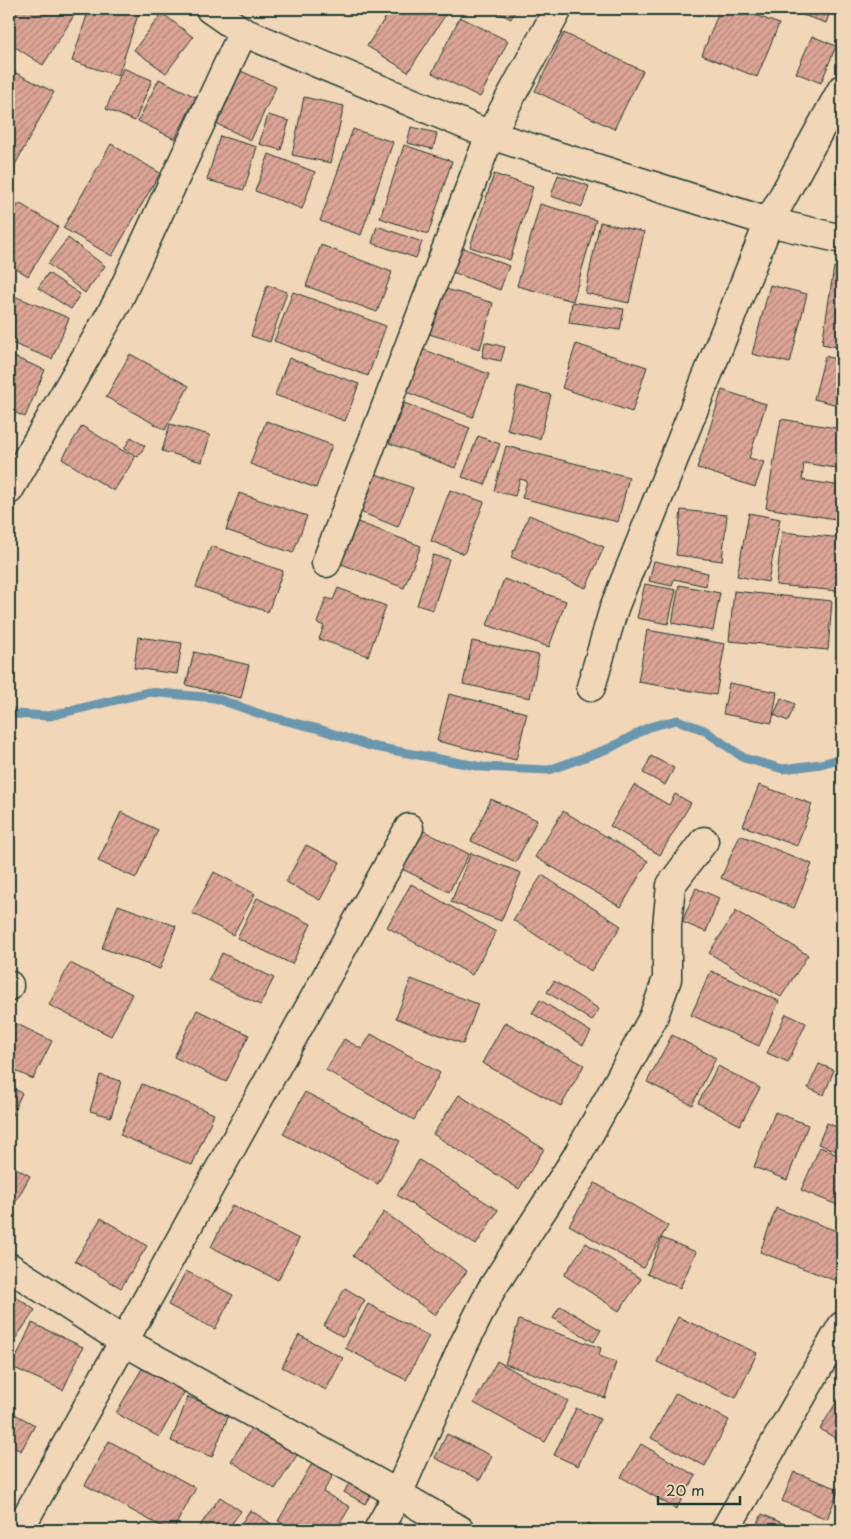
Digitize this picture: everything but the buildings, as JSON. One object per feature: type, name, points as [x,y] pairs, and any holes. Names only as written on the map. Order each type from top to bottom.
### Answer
[{"type":"street","points":[[210,9],[243,32],[490,135],[769,222],[842,239]]},
{"type":"street","points":[[326,563],[490,135],[558,9]]},
{"type":"street","points":[[9,490],[117,303],[243,32]]},
{"type":"street","points":[[591,687],[614,608],[769,222],[842,89]]},
{"type":"street","points":[[19,1530],[409,828]]},
{"type":"street","points":[[378,1530],[398,1494],[463,1346],[491,1290],[576,1158],[653,1018],[666,979],[666,926],[671,885],[704,841]]},
{"type":"street","points":[[9,1267],[125,1342],[460,1530]]},
{"type":"street","points":[[725,1530],[842,1326]]},
{"type":"waterway","points":[[9,710],[14,714],[49,716],[149,692],[215,698],[263,715],[319,729],[370,746],[482,767],[549,770],[610,748],[649,727],[677,720],[704,730],[744,758],[783,769],[821,764],[842,758]]}]
